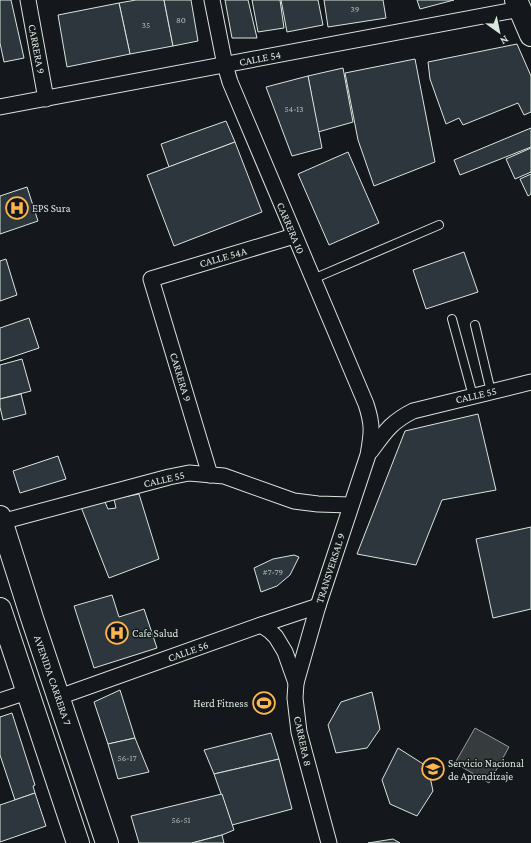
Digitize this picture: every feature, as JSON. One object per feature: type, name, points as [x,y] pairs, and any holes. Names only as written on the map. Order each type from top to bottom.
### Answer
[{"type":"main road","points":[[518,5],[531,35]]},
{"type":"main road","name":"AVENIDA CARRERA 7","points":[[1,520],[107,843]]},
{"type":"main road","points":[[0,609],[78,843]]},
{"type":"street","name":"CARRERA 9","points":[[28,0],[46,98]]},
{"type":"street","name":"CARRERA 10","points":[[212,0],[225,65],[237,102],[366,404],[370,417],[372,433],[368,455]]},
{"type":"street","name":"CALLE 54","points":[[0,107],[225,65],[518,5]]},
{"type":"street","name":"CALLE 54A","points":[[151,279],[294,236]]},
{"type":"street","name":"CARRERA 9","points":[[151,279],[210,474]]},
{"type":"street","name":"CALLE 55","points":[[368,455],[390,426],[400,418],[413,411],[531,382]]},
{"type":"street","name":"TRANSVERSAL 9","points":[[296,683],[318,606],[368,455]]},
{"type":"street","name":"CALLE 55","points":[[1,520],[169,476],[189,473],[224,476],[294,500],[318,504],[350,506]]},
{"type":"street","name":"CALLE 56","points":[[59,697],[318,606]]},
{"type":"street","name":"CARRERA 8","points":[[261,625],[270,631],[282,647],[296,683],[298,732],[329,843]]},
{"type":"street","points":[[0,700],[27,692]]},
{"type":"lane","points":[[313,279],[439,225]]},
{"type":"lane","points":[[452,319],[473,396]]},
{"type":"lane","points":[[475,325],[491,392]]},
{"type":"shaded area","points":[[475,728],[509,747],[489,783],[455,763]]},
{"type":"building","points":[[0,0],[11,0],[24,58],[4,62],[0,43]]},
{"type":"building","points":[[136,0],[164,0],[173,46],[130,54],[119,3]]},
{"type":"building","points":[[164,0],[191,0],[198,41],[173,46]]},
{"type":"building","points":[[225,0],[248,0],[257,38],[232,38]]},
{"type":"building","points":[[252,0],[280,0],[284,28],[258,32]]},
{"type":"building","points":[[281,0],[318,0],[323,25],[287,32]]},
{"type":"building","points":[[324,0],[383,0],[386,18],[328,27]]},
{"type":"building","points":[[417,0],[454,0],[420,9]]},
{"type":"building","points":[[119,3],[130,54],[67,67],[58,15]]},
{"type":"building","points":[[517,44],[531,76],[531,112],[524,115],[518,103],[463,125],[459,118],[446,124],[430,79],[428,62]]},
{"type":"building","points":[[415,59],[435,162],[374,186],[358,140],[345,73]]},
{"type":"building","points":[[343,68],[353,122],[318,132],[308,76]]},
{"type":"building","points":[[308,76],[322,148],[292,156],[266,87]]},
{"type":"building","points":[[226,121],[235,142],[169,167],[161,144]]},
{"type":"building","points":[[531,128],[531,147],[460,175],[454,160]]},
{"type":"building","points":[[235,142],[262,212],[174,246],[147,175]]},
{"type":"building","points":[[531,148],[531,172],[515,179],[506,159]]},
{"type":"building","points":[[348,152],[379,223],[329,245],[298,174]]},
{"type":"building","points":[[531,174],[531,194],[528,196],[520,179]]},
{"type":"building","name":"EPS Sura","points":[[27,187],[38,221],[0,234],[0,196]]},
{"type":"building","points":[[464,252],[478,292],[426,309],[413,270]]},
{"type":"building","points":[[6,259],[17,295],[0,301],[0,261]]},
{"type":"building","points":[[29,318],[39,348],[0,361],[0,328]]},
{"type":"building","points":[[22,359],[31,391],[0,399],[0,365]]},
{"type":"building","points":[[21,394],[26,414],[3,420],[0,399]]},
{"type":"building","points":[[478,414],[496,490],[442,500],[416,565],[357,554],[405,431]]},
{"type":"building","points":[[58,456],[66,479],[20,493],[13,471]]},
{"type":"building","points":[[139,494],[159,559],[109,578],[81,507],[105,502],[108,509],[116,508],[114,499]]},
{"type":"building","points":[[531,527],[531,609],[493,618],[476,539]]},
{"type":"building","points":[[294,555],[299,557],[290,575],[277,586],[261,592],[254,568],[273,559]]},
{"type":"building","name":"Cafe Salud","points":[[112,595],[119,617],[144,609],[157,648],[94,668],[74,606]]},
{"type":"building","points":[[120,690],[135,738],[108,744],[94,702]]},
{"type":"building","points":[[372,692],[380,729],[367,748],[336,753],[328,725],[341,702]]},
{"type":"building","points":[[12,713],[35,785],[33,786],[35,793],[15,800],[0,755],[0,717]]},
{"type":"building","points":[[271,733],[279,759],[214,774],[204,750]]},
{"type":"building","points":[[135,738],[149,772],[118,779],[108,744]]},
{"type":"building","points":[[398,748],[428,767],[433,791],[417,816],[390,804],[382,780]]},
{"type":"building","points":[[279,759],[292,809],[232,825],[214,774]]},
{"type":"building","points":[[35,793],[46,826],[0,842],[0,805]]},
{"type":"building","points":[[222,794],[234,830],[222,835],[192,843],[139,843],[131,816]]},
{"type":"building","points":[[222,835],[224,843],[192,843]]},
{"type":"building","points":[[393,839],[400,843],[368,843]]},
{"type":"place","name":"EPS Sura","points":[[17,208]]},
{"type":"place","name":"Cafe Salud","points":[[117,633]]},
{"type":"place","name":"Herd Fitness","points":[[264,703]]},
{"type":"place","name":"Servicio Nacional de Aprendizaje","points":[[433,769]]}]
